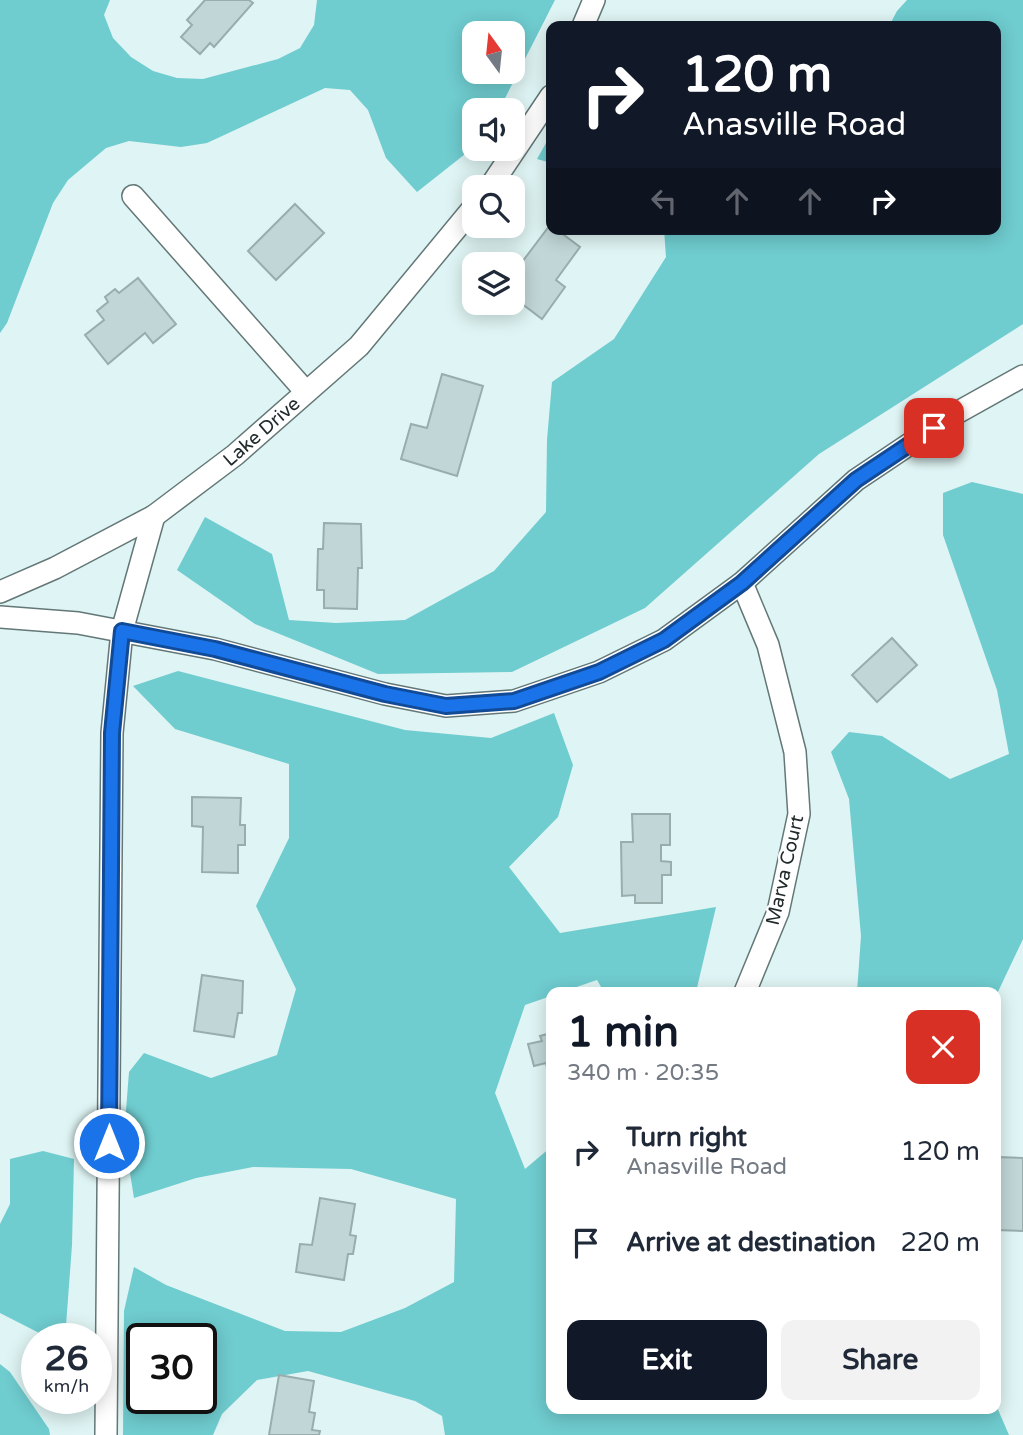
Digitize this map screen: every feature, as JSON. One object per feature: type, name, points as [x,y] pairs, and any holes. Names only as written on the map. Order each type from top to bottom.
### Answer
[{"type":"street","points":[[585,21],[594,0]]},
{"type":"street","points":[[498,175],[546,103]]},
{"type":"street","points":[[133,197],[306,392]]},
{"type":"street","name":"Lake Drive","points":[[0,592],[55,568],[154,516],[236,455],[359,346],[462,222]]},
{"type":"street","points":[[0,617],[78,623],[215,649],[385,694],[446,706],[514,701],[599,672],[664,640],[742,583],[856,480],[953,415],[1023,376]]},
{"type":"street","points":[[106,1435],[112,733],[122,631],[154,516]]},
{"type":"street","name":"Marva Court","points":[[742,583],[768,645],[794,752],[799,814],[778,912],[747,987]]},
{"type":"shaded area","points":[[0,0],[110,0],[104,15],[113,38],[131,57],[153,71],[177,78],[203,79],[278,59],[300,48],[314,25],[317,0],[555,0],[525,59],[525,21],[462,21],[462,84],[512,84],[505,98],[462,98],[462,156],[417,192],[386,158],[368,110],[350,90],[325,88],[207,143],[181,147],[129,141],[106,148],[68,180],[53,203],[7,323],[0,333]]},
{"type":"shaded area","points":[[907,0],[1023,0],[1023,324],[819,454],[645,608],[512,672],[378,674],[255,624],[177,570],[205,517],[272,554],[289,620],[336,623],[405,620],[494,571],[546,512],[547,440],[552,382],[614,339],[666,257],[664,235],[1001,235],[1001,21],[892,21]]},
{"type":"shaded area","points":[[546,143],[546,162],[537,159]]},
{"type":"shaded area","points":[[972,482],[1023,494],[1023,939],[1000,987],[857,987],[861,936],[849,799],[831,752],[849,732],[882,736],[950,779],[1009,754],[997,690],[943,535],[943,493]]},
{"type":"shaded area","points":[[178,671],[405,730],[491,738],[554,713],[573,765],[558,817],[509,867],[560,933],[716,907],[697,987],[601,987],[597,980],[577,987],[546,987],[546,998],[525,1005],[495,1093],[525,1169],[546,1151],[546,1414],[1000,1414],[1009,1435],[445,1435],[442,1416],[415,1401],[308,1371],[257,1380],[222,1414],[213,1435],[123,1435],[124,1311],[134,1267],[166,1285],[285,1331],[341,1332],[405,1308],[454,1282],[456,1199],[351,1169],[253,1167],[196,1178],[134,1198],[124,1136],[129,1072],[144,1053],[211,1078],[277,1055],[296,989],[256,906],[289,838],[289,764],[175,729],[133,686]]},
{"type":"shaded area","points":[[43,1151],[74,1159],[66,1323],[21,1324],[0,1313],[0,1224],[10,1204],[10,1159]]},
{"type":"shaded area","points":[[0,1364],[10,1372],[21,1388],[21,1414],[39,1414],[50,1435],[0,1435]]},
{"type":"building","points":[[205,0],[249,0],[253,3],[214,47],[210,43],[200,54],[181,37],[192,25],[187,20]]},
{"type":"building","points":[[295,204],[324,233],[276,280],[248,251]]},
{"type":"building","points":[[546,230],[546,235],[564,235],[580,247],[556,280],[565,287],[542,319],[525,306],[525,258]]},
{"type":"building","points":[[138,278],[176,324],[153,343],[145,333],[108,364],[85,335],[104,320],[97,311],[108,302],[105,297],[115,289],[119,293]]},
{"type":"building","points":[[442,374],[483,386],[457,476],[401,459],[411,424],[427,428]]},
{"type":"building","points":[[324,523],[361,524],[362,568],[358,568],[357,609],[324,608],[324,590],[317,590],[318,549],[323,549]]},
{"type":"building","points":[[892,638],[917,665],[877,702],[852,675]]},
{"type":"building","points":[[192,797],[241,798],[240,825],[245,825],[245,845],[238,845],[238,873],[202,872],[203,827],[192,826]]},
{"type":"building","points":[[632,814],[670,814],[670,845],[661,845],[661,861],[671,862],[671,875],[662,875],[662,903],[635,903],[635,895],[622,896],[621,842],[633,842]]},
{"type":"building","points":[[202,975],[243,981],[242,1013],[238,1013],[234,1037],[194,1031]]},
{"type":"building","points":[[546,1034],[546,1063],[534,1066],[528,1044],[542,1041],[540,1036]]},
{"type":"building","points":[[1001,1157],[1023,1158],[1023,1231],[1001,1230]]},
{"type":"building","points":[[320,1198],[355,1204],[350,1235],[356,1236],[353,1254],[348,1254],[344,1280],[296,1272],[300,1244],[312,1245]]},
{"type":"building","points":[[279,1375],[314,1381],[309,1412],[315,1413],[312,1430],[320,1431],[319,1435],[269,1435]]},
{"type":"route","points":[[109,1143],[112,733],[122,631],[215,649],[385,694],[446,706],[514,701],[599,672],[664,640],[742,583],[856,480],[934,428]]}]
